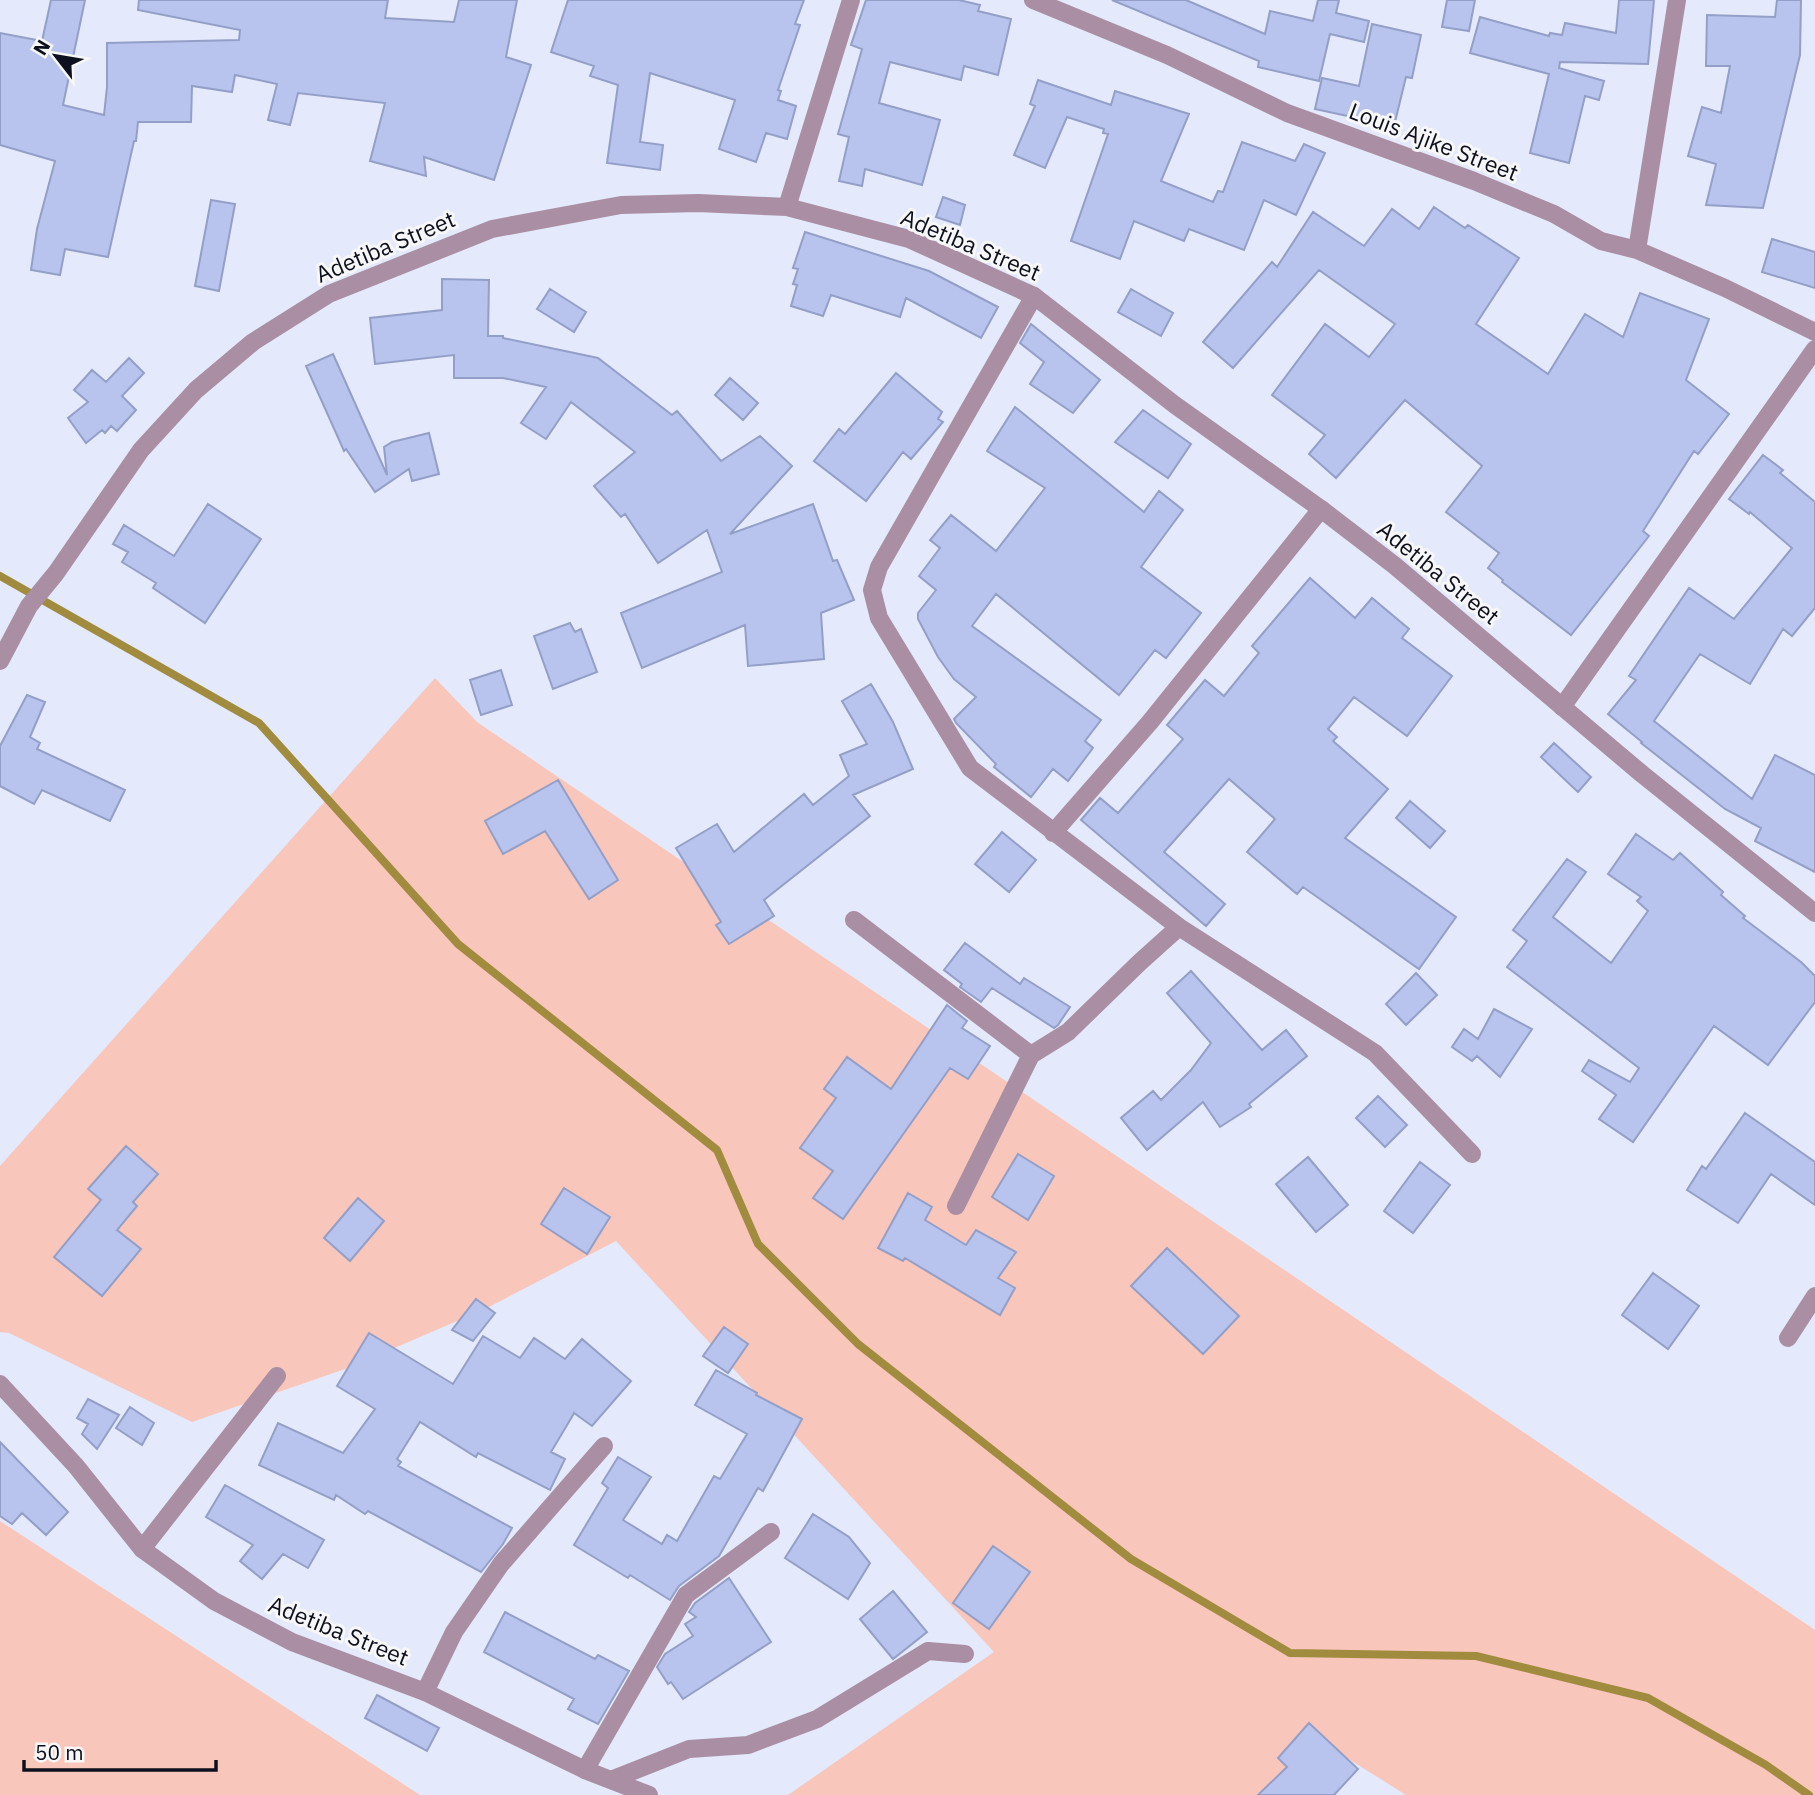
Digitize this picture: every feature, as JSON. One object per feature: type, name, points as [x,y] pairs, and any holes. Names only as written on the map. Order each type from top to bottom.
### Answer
[{"type":"street","points":[[787,207],[851,0]]},
{"type":"street","name":"Louis Ajike Street","points":[[1033,0],[1167,55],[1287,113],[1497,190],[1554,214],[1601,242],[1637,250],[1725,288],[1815,332]]},
{"type":"street","points":[[1637,250],[1677,0]]},
{"type":"street","name":"Adetiba Street","points":[[0,661],[29,606],[56,573],[141,450],[196,390],[253,341],[329,294],[492,229],[621,205],[698,203],[787,207],[909,239],[1034,296],[1175,405],[1321,509],[1394,565],[1815,913]]},
{"type":"street","points":[[1034,296],[879,567],[872,590],[879,618],[970,768],[1179,928],[1375,1053],[1472,1154]]},
{"type":"street","points":[[1562,706],[1815,349]]},
{"type":"street","points":[[1053,833],[1150,722],[1321,509]]},
{"type":"street","points":[[854,920],[1031,1055]]},
{"type":"street","points":[[956,1206],[1031,1055],[1068,1032],[1179,928]]},
{"type":"street","points":[[1788,1338],[1815,1296]]},
{"type":"street","points":[[142,1549],[277,1376]]},
{"type":"street","name":"Adetiba Street","points":[[0,1384],[76,1466],[142,1549],[214,1601],[292,1642],[425,1692],[585,1770],[649,1795]]},
{"type":"street","points":[[425,1692],[454,1632],[501,1564],[604,1446]]},
{"type":"street","points":[[585,1770],[686,1595],[771,1532]]},
{"type":"street","points":[[612,1779],[689,1749],[748,1745],[817,1719],[928,1651],[965,1654]]},
{"type":"shaded area","points":[[435,678],[477,722],[1815,1630],[1815,1795],[1406,1795],[1339,1753],[1289,1795],[788,1795],[994,1652],[616,1241],[485,1309],[348,1368],[192,1422],[9,1333],[0,1332],[0,1166]]},
{"type":"shaded area","points":[[0,1521],[420,1795],[0,1795]]},
{"type":"building","points":[[51,0],[85,0],[63,105],[104,115],[107,43],[239,40],[240,30],[138,10],[139,0],[388,0],[385,18],[454,22],[459,0],[517,0],[506,57],[531,65],[494,180],[424,157],[426,176],[370,161],[385,103],[298,93],[290,125],[268,120],[277,84],[235,75],[232,92],[192,86],[191,122],[138,122],[136,141],[108,257],[65,249],[60,275],[31,270],[37,229],[55,161],[0,145],[0,33],[42,41]]},
{"type":"building","points":[[568,0],[804,0],[795,24],[800,25],[778,90],[781,91],[778,100],[796,106],[787,139],[766,133],[756,162],[719,149],[735,100],[650,73],[640,142],[663,145],[660,170],[607,163],[618,85],[590,76],[594,66],[551,52]]},
{"type":"building","points":[[866,0],[959,0],[980,5],[978,11],[1011,19],[998,75],[964,66],[961,80],[890,62],[879,103],[940,120],[922,185],[865,169],[862,186],[839,181],[849,137],[838,134],[862,49],[851,45]]},
{"type":"building","points":[[1112,0],[1186,0],[1265,34],[1270,11],[1313,21],[1318,0],[1339,0],[1336,13],[1369,21],[1364,42],[1330,34],[1319,81],[1258,67],[1259,61]]},
{"type":"building","points":[[1447,0],[1475,0],[1469,31],[1442,27]]},
{"type":"building","points":[[1619,0],[1654,0],[1648,64],[1560,62],[1559,68],[1604,81],[1599,100],[1585,96],[1569,163],[1530,153],[1549,74],[1470,53],[1480,17],[1549,36],[1550,33],[1562,35],[1565,23],[1616,33]]},
{"type":"building","points":[[1777,0],[1801,0],[1800,55],[1763,208],[1706,205],[1716,164],[1688,156],[1702,107],[1721,113],[1730,66],[1706,66],[1707,15],[1775,17]]},
{"type":"building","points":[[1372,24],[1421,35],[1412,78],[1406,77],[1394,126],[1315,109],[1322,78],[1359,86]]},
{"type":"building","points":[[1038,80],[1111,105],[1115,91],[1189,114],[1161,181],[1213,202],[1218,191],[1223,192],[1242,142],[1295,161],[1304,144],[1325,153],[1296,215],[1264,200],[1244,250],[1189,229],[1184,241],[1134,221],[1120,259],[1071,241],[1108,134],[1103,133],[1104,129],[1067,117],[1045,168],[1014,155],[1035,106],[1030,104]]},
{"type":"building","points":[[943,197],[965,205],[960,225],[936,217]]},
{"type":"building","points":[[211,200],[235,204],[219,291],[195,286]]},
{"type":"building","points":[[1434,207],[1519,258],[1476,324],[1548,374],[1585,314],[1623,337],[1640,293],[1709,319],[1686,380],[1729,414],[1698,454],[1694,451],[1643,531],[1649,536],[1571,635],[1502,582],[1503,580],[1488,568],[1499,553],[1446,512],[1482,466],[1405,400],[1336,478],[1309,454],[1325,435],[1272,395],[1325,324],[1369,357],[1395,324],[1319,270],[1233,368],[1203,342],[1272,262],[1277,267],[1313,212],[1364,246],[1392,209],[1419,229]]},
{"type":"building","points":[[805,232],[929,271],[998,307],[981,338],[906,298],[900,317],[831,295],[823,316],[791,306],[797,285],[793,284],[798,269],[793,268]]},
{"type":"building","points":[[1772,239],[1815,252],[1815,288],[1762,272]]},
{"type":"building","points":[[442,279],[489,280],[488,336],[503,336],[598,358],[672,415],[677,411],[721,461],[760,436],[792,466],[730,534],[813,504],[833,561],[837,560],[854,600],[821,613],[824,659],[748,666],[745,625],[642,668],[621,613],[722,572],[707,530],[658,563],[625,514],[621,517],[594,486],[635,452],[571,402],[546,439],[521,423],[546,387],[503,378],[454,378],[454,355],[375,364],[370,318],[442,310]]},
{"type":"building","points":[[550,289],[586,312],[574,332],[537,309]]},
{"type":"building","points":[[1131,289],[1173,313],[1161,336],[1118,312]]},
{"type":"building","points":[[1031,324],[1100,380],[1073,413],[1030,384],[1044,362],[1020,343]]},
{"type":"building","points":[[333,354],[387,475],[384,447],[392,442],[429,433],[439,474],[412,481],[409,469],[375,492],[346,449],[344,451],[306,366]]},
{"type":"building","points":[[129,358],[144,373],[122,396],[136,410],[117,431],[111,426],[105,433],[102,430],[86,443],[68,418],[88,402],[74,390],[92,370],[106,382]]},
{"type":"building","points":[[896,373],[942,412],[938,419],[943,422],[911,459],[903,452],[866,501],[814,461],[839,429],[845,434]]},
{"type":"building","points":[[730,378],[758,403],[743,420],[715,395]]},
{"type":"building","points":[[1015,407],[1144,512],[1159,491],[1183,510],[1141,567],[1201,613],[1166,658],[1155,650],[1119,695],[996,594],[972,626],[1101,720],[1085,741],[1093,748],[1068,781],[1053,769],[1031,797],[994,767],[996,764],[956,723],[954,719],[976,697],[954,679],[938,657],[918,619],[918,613],[936,590],[919,576],[940,548],[930,540],[951,515],[996,551],[1045,488],[987,451]]},
{"type":"building","points":[[1143,410],[1191,444],[1168,478],[1115,442]]},
{"type":"building","points":[[1763,455],[1783,470],[1780,473],[1815,502],[1815,608],[1792,636],[1783,629],[1750,684],[1700,654],[1654,721],[1752,799],[1775,755],[1815,775],[1815,872],[1755,841],[1761,828],[1725,809],[1608,714],[1636,680],[1629,676],[1689,588],[1734,619],[1792,548],[1750,512],[1749,514],[1729,499]]},
{"type":"building","points":[[208,504],[261,539],[205,623],[153,588],[156,583],[122,562],[128,552],[113,544],[124,525],[174,556]]},
{"type":"building","points":[[1310,578],[1355,618],[1372,598],[1409,629],[1402,638],[1452,676],[1407,736],[1354,697],[1328,729],[1337,737],[1333,741],[1388,789],[1345,838],[1456,917],[1419,969],[1303,887],[1297,894],[1247,852],[1275,819],[1229,779],[1164,852],[1225,904],[1206,926],[1081,820],[1100,798],[1118,813],[1183,739],[1167,725],[1205,680],[1224,696],[1259,653],[1252,646]]},
{"type":"building","points":[[570,623],[575,632],[581,629],[597,672],[553,689],[534,636]]},
{"type":"building","points":[[501,670],[512,705],[481,715],[470,680]]},
{"type":"building","points":[[871,684],[893,722],[913,769],[853,795],[870,816],[764,900],[774,916],[729,944],[716,925],[721,922],[676,848],[717,824],[734,852],[804,794],[813,805],[849,776],[840,755],[867,744],[842,701]]},
{"type":"building","points":[[27,695],[45,702],[30,737],[40,743],[37,749],[125,790],[110,821],[42,790],[34,804],[0,786],[0,746]]},
{"type":"building","points":[[1554,743],[1591,777],[1578,792],[1541,757]]},
{"type":"building","points":[[558,780],[618,880],[589,899],[545,831],[503,854],[485,821]]},
{"type":"building","points":[[1410,801],[1445,831],[1430,848],[1396,818]]},
{"type":"building","points":[[1002,832],[1036,860],[1009,892],[975,864]]},
{"type":"building","points":[[1636,834],[1673,860],[1680,853],[1723,892],[1721,895],[1745,916],[1743,918],[1801,962],[1815,976],[1815,1002],[1768,1065],[1714,1026],[1633,1142],[1599,1119],[1616,1095],[1582,1071],[1589,1060],[1630,1082],[1639,1068],[1507,967],[1527,941],[1513,930],[1567,859],[1586,872],[1553,917],[1611,963],[1648,911],[1637,901],[1641,897],[1608,874]]},
{"type":"building","points":[[965,943],[1020,984],[1024,978],[1070,1007],[1058,1025],[1054,1028],[992,988],[981,1002],[960,987],[962,984],[944,970]]},
{"type":"building","points":[[1191,971],[1262,1050],[1286,1030],[1307,1056],[1249,1104],[1251,1107],[1220,1127],[1203,1102],[1147,1150],[1121,1118],[1153,1091],[1161,1100],[1191,1070],[1211,1043],[1167,993]]},
{"type":"building","points":[[1416,973],[1437,995],[1406,1025],[1386,1004]]},
{"type":"building","points":[[947,1005],[967,1021],[962,1028],[990,1046],[968,1079],[950,1068],[843,1219],[813,1198],[833,1171],[800,1148],[836,1098],[824,1089],[847,1057],[891,1089]]},
{"type":"building","points":[[1494,1009],[1532,1029],[1500,1077],[1477,1056],[1472,1061],[1452,1047],[1464,1029],[1478,1039]]},
{"type":"building","points":[[1378,1096],[1407,1125],[1385,1147],[1356,1118]]},
{"type":"building","points":[[1745,1113],[1815,1162],[1815,1205],[1771,1174],[1738,1223],[1687,1190],[1702,1166],[1706,1169]]},
{"type":"building","points":[[126,1146],[158,1174],[133,1202],[137,1206],[117,1230],[141,1249],[102,1296],[54,1257],[101,1200],[88,1189]]},
{"type":"building","points":[[1018,1154],[1054,1176],[1028,1220],[992,1197]]},
{"type":"building","points":[[1308,1157],[1348,1205],[1316,1232],[1276,1184]]},
{"type":"building","points":[[1420,1162],[1450,1185],[1413,1233],[1384,1211]]},
{"type":"building","points":[[564,1188],[610,1217],[587,1254],[541,1224]]},
{"type":"building","points":[[908,1193],[932,1207],[925,1220],[966,1245],[976,1230],[1016,1252],[998,1278],[1015,1288],[1000,1315],[905,1258],[903,1261],[878,1248]]},
{"type":"building","points":[[358,1198],[384,1221],[350,1261],[324,1238]]},
{"type":"building","points":[[1167,1248],[1239,1316],[1203,1354],[1131,1286]]},
{"type":"building","points":[[1653,1273],[1699,1306],[1668,1349],[1622,1315]]},
{"type":"building","points":[[476,1299],[495,1313],[473,1341],[452,1330]]},
{"type":"building","points":[[724,1327],[748,1344],[728,1373],[703,1356]]},
{"type":"building","points":[[369,1333],[453,1384],[483,1336],[520,1358],[534,1338],[565,1359],[582,1339],[631,1381],[592,1426],[574,1413],[551,1452],[565,1459],[550,1490],[478,1453],[476,1457],[420,1422],[397,1459],[401,1462],[398,1466],[512,1528],[481,1572],[368,1511],[365,1514],[336,1495],[334,1500],[259,1465],[278,1423],[343,1453],[375,1409],[337,1386]]},
{"type":"building","points":[[716,1370],[802,1419],[763,1491],[758,1488],[719,1556],[679,1586],[670,1600],[574,1545],[608,1488],[602,1483],[618,1457],[651,1477],[623,1520],[662,1544],[667,1535],[677,1541],[714,1476],[720,1479],[747,1434],[695,1405]]},
{"type":"building","points":[[88,1399],[119,1415],[97,1449],[82,1434],[88,1424],[77,1418]]},
{"type":"building","points":[[130,1407],[154,1423],[142,1445],[116,1428]]},
{"type":"building","points":[[0,1442],[68,1512],[46,1535],[22,1513],[12,1524],[0,1516]]},
{"type":"building","points":[[225,1485],[324,1540],[308,1568],[283,1554],[262,1579],[240,1561],[253,1545],[206,1517]]},
{"type":"building","points":[[813,1514],[849,1537],[870,1563],[848,1599],[785,1558]]},
{"type":"building","points":[[993,1546],[1030,1572],[989,1629],[953,1603]]},
{"type":"building","points":[[729,1578],[771,1642],[683,1699],[671,1682],[668,1684],[657,1667],[665,1654],[693,1636],[685,1624],[696,1617],[689,1612],[695,1603]]},
{"type":"building","points":[[893,1591],[927,1632],[893,1659],[860,1619]]},
{"type":"building","points":[[505,1612],[595,1659],[598,1655],[629,1671],[598,1724],[568,1709],[574,1699],[484,1652]]},
{"type":"building","points":[[377,1695],[439,1728],[427,1751],[365,1718]]},
{"type":"building","points":[[1309,1723],[1358,1769],[1334,1795],[1258,1795],[1287,1767],[1278,1758]]},
{"type":"waterway","points":[[0,576],[259,723],[458,944],[717,1150],[758,1244],[858,1344],[1131,1559],[1290,1653],[1476,1656],[1648,1698],[1766,1765],[1809,1795]]}]
